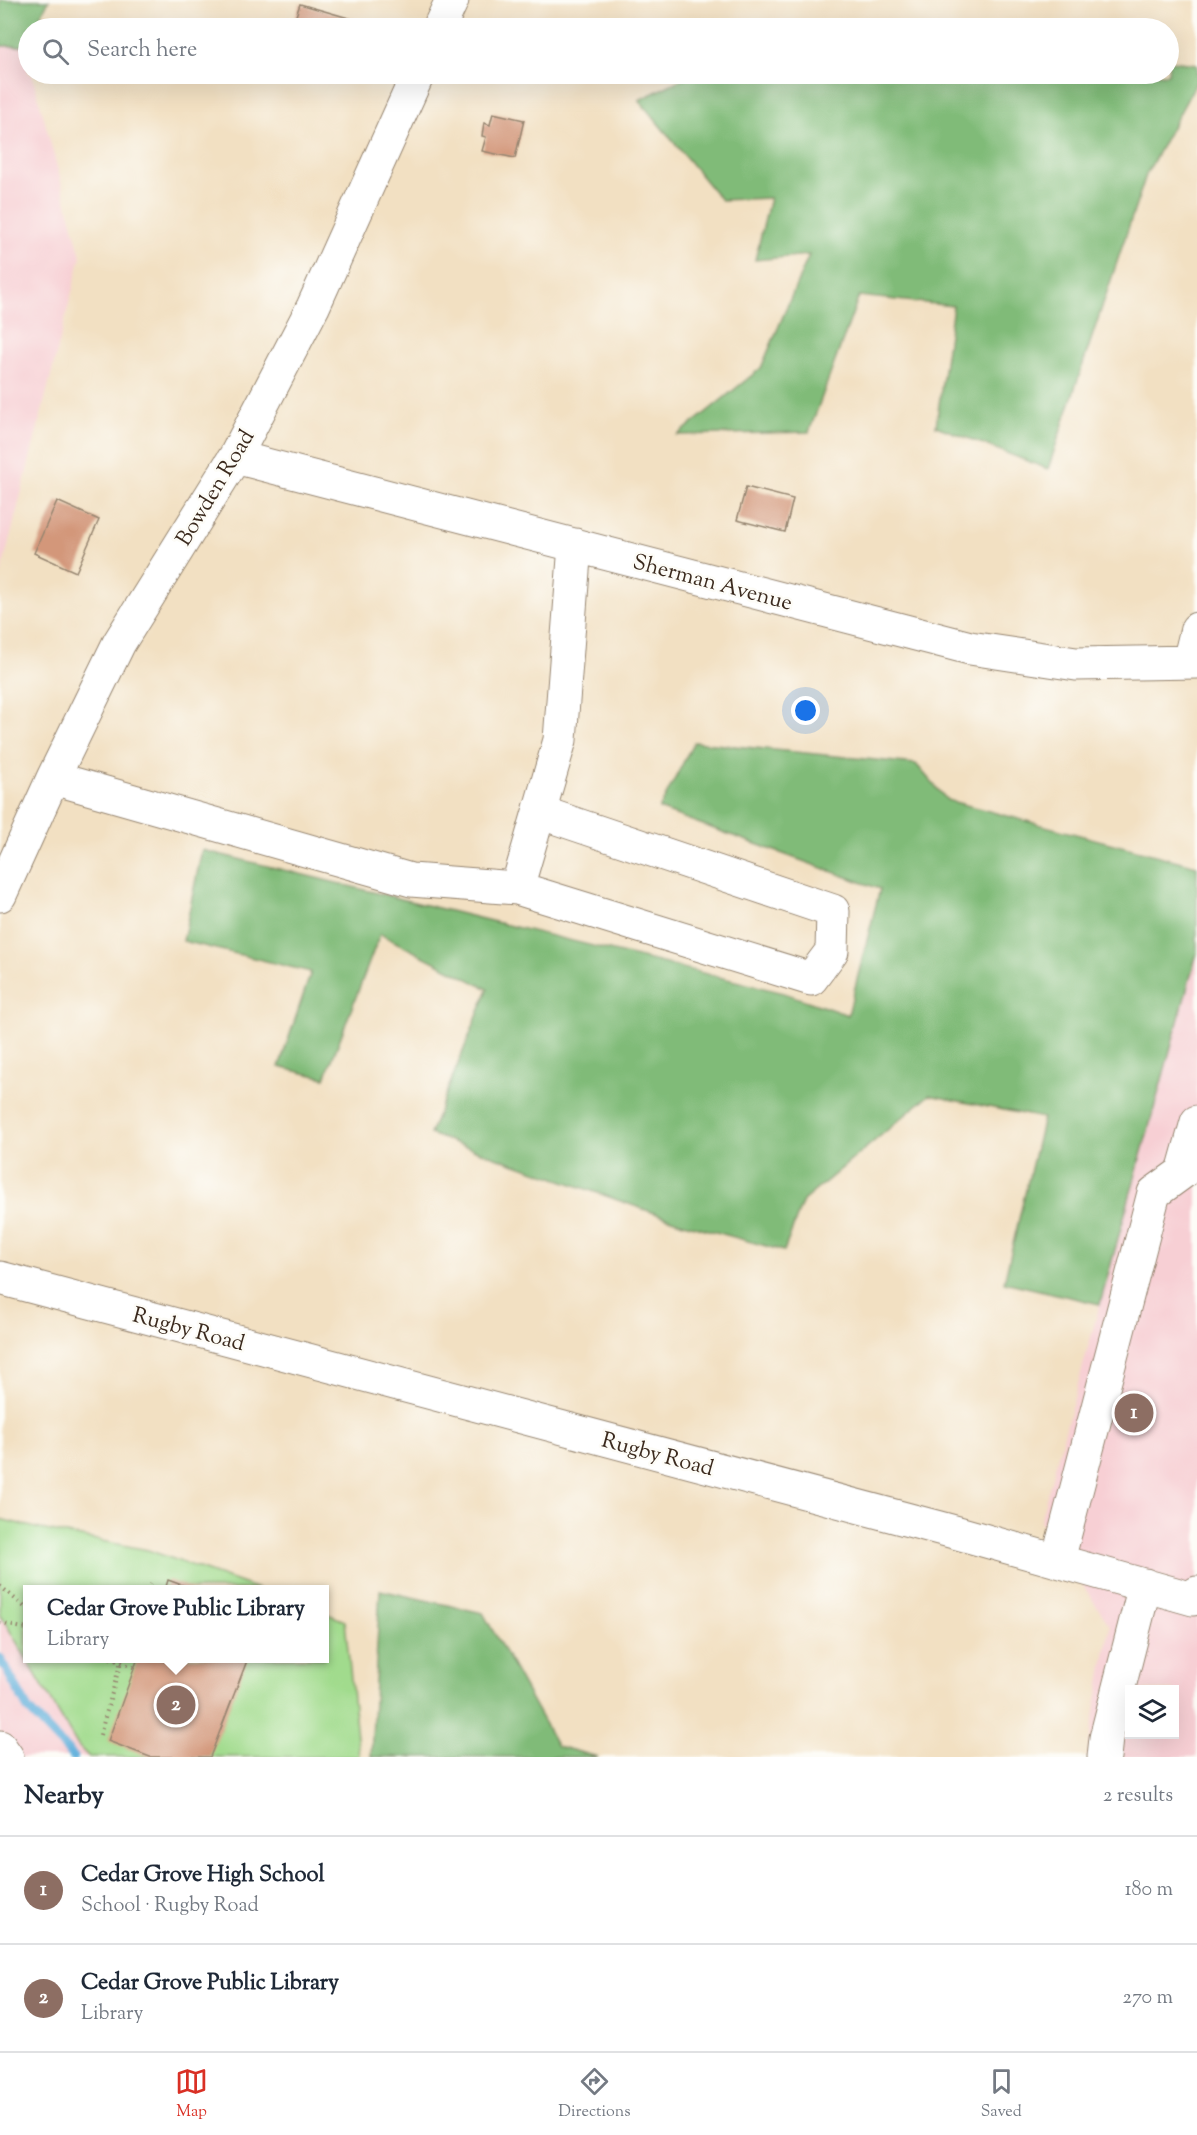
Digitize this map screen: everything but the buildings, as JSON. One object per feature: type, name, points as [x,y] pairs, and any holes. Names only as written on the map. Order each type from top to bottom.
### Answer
[{"type":"street","points":[[444,18],[452,0]]},
{"type":"street","name":"Bowden Road","points":[[0,895],[53,778],[119,643],[235,457],[313,307],[413,84]]},
{"type":"street","name":"Sherman Avenue","points":[[235,457],[970,648],[1076,664],[1193,662]]},
{"type":"street","points":[[517,888],[560,740],[575,546]]},
{"type":"street","points":[[1193,662],[1197,629]]},
{"type":"street","points":[[53,778],[411,880],[517,888],[811,978],[832,951],[833,911],[539,812]]},
{"type":"street","points":[[1058,1560],[1154,1193],[1184,1172],[1197,1122]]},
{"type":"street","name":"Rugby Road","points":[[0,1278],[1058,1560],[1193,1599],[1197,1593]]},
{"type":"street","points":[[1104,1757],[1108,1727],[1145,1585]]},
{"type":"street","points":[[0,1747],[7,1757]]},
{"type":"path","points":[[0,1586],[23,1606]]},
{"type":"path","points":[[0,1623],[23,1628]]},
{"type":"path","points":[[100,1735],[121,1663]]},
{"type":"path","points":[[127,1663],[135,1668]]},
{"type":"shaded area","points":[[0,46],[18,46],[18,84],[35,84],[81,256],[0,578]]},
{"type":"shaded area","points":[[1197,953],[1197,1757],[1087,1757],[1110,1626],[1040,1521]]},
{"type":"shaded area","points":[[0,1614],[23,1653],[23,1663],[29,1663],[78,1746],[89,1757],[0,1757]]},
{"type":"green space","points":[[0,0],[49,0],[39,18],[18,18],[18,46],[0,46]]},
{"type":"green space","points":[[1179,62],[1197,64],[1197,81],[1146,175],[1048,469],[936,426],[953,306],[859,296],[809,432],[678,435],[761,368],[809,255],[755,260],[770,198],[721,200],[639,100],[672,84],[1179,84]]},
{"type":"green space","points":[[694,742],[916,764],[947,800],[1197,866],[1197,953],[1100,1304],[1004,1282],[1043,1118],[929,1095],[803,1201],[784,1251],[680,1222],[430,1134],[488,989],[380,934],[325,1078],[279,1067],[311,972],[183,941],[202,850],[784,993],[848,1015],[880,889],[659,809]]},
{"type":"green space","points":[[0,1519],[148,1550],[247,1585],[23,1585],[23,1653],[0,1614]]},
{"type":"green space","points":[[380,1590],[483,1613],[557,1746],[598,1757],[371,1757]]},
{"type":"green space","points":[[329,1615],[345,1621],[359,1757],[89,1757],[78,1746],[29,1663],[329,1663]]},
{"type":"waterway","points":[[0,1658],[28,1709],[74,1757]]},
{"type":"place","name":"Cedar Grove High School","points":[[1134,1413]]},
{"type":"place","name":"Cedar Grove Public Library","points":[[176,1705]]}]
